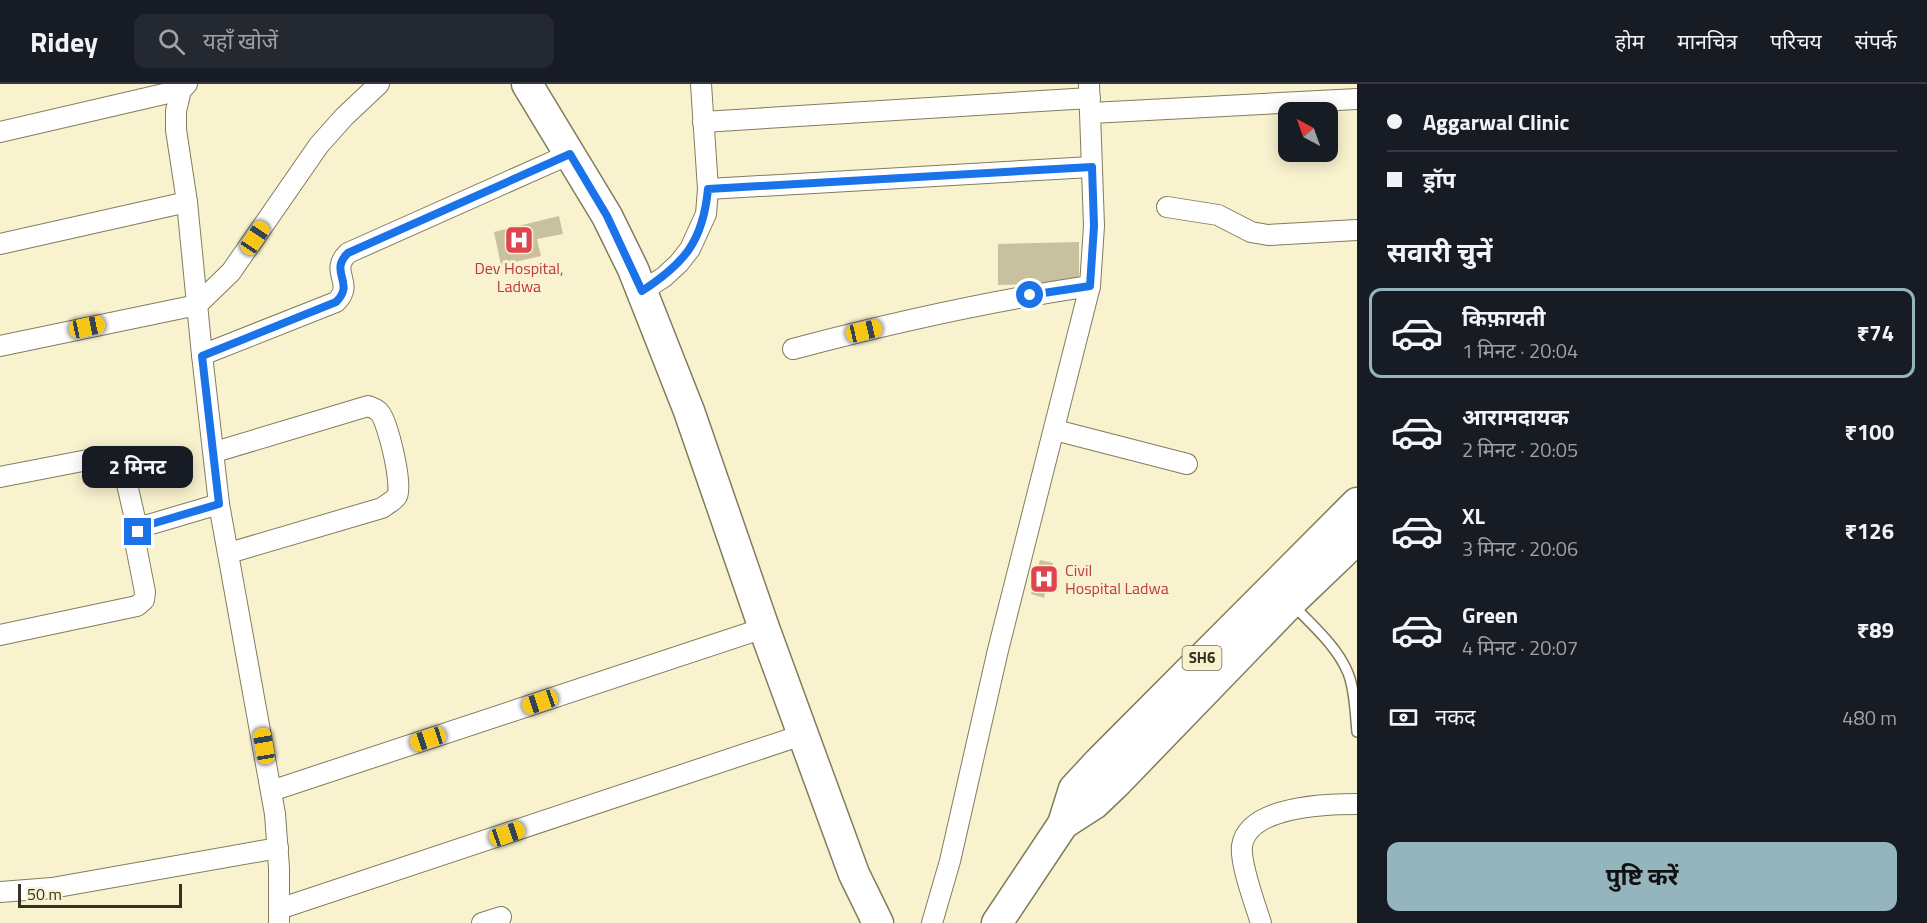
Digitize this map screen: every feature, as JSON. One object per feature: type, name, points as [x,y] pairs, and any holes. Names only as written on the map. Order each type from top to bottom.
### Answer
[{"type":"main road","points":[[527,84],[607,216],[642,291],[689,411],[802,735],[854,873],[878,923]]},
{"type":"main road","name":"SH6","points":[[997,923],[1063,824],[1074,789],[1357,503]]},
{"type":"main road","name":"SH6","points":[[1063,824],[1094,804],[1115,784],[1290,603],[1357,539]]},
{"type":"street","points":[[0,346],[197,305],[231,272],[319,145],[371,90],[380,84]]},
{"type":"street","points":[[642,291],[664,277],[679,263],[690,249],[706,214],[708,189],[701,84]]},
{"type":"street","points":[[0,132],[184,87]]},
{"type":"street","points":[[184,87],[176,111],[176,130],[187,202],[219,504],[271,791],[278,848],[279,916],[802,735]]},
{"type":"street","points":[[703,122],[1090,98],[1357,99]]},
{"type":"street","points":[[932,923],[950,861],[998,650],[1090,286],[1094,226],[1090,98]]},
{"type":"street","points":[[202,356],[336,302],[345,291],[340,267],[341,260],[348,253],[570,154]]},
{"type":"street","points":[[708,189],[1092,167]]},
{"type":"street","points":[[0,244],[187,202]]},
{"type":"street","points":[[1167,207],[1218,215],[1251,232],[1268,235],[1357,230]]},
{"type":"street","points":[[793,349],[998,300],[1090,286]]},
{"type":"street","points":[[214,452],[368,406],[376,409],[384,419],[400,485],[397,495],[382,507],[229,553]]},
{"type":"street","points":[[1055,430],[1187,464]]},
{"type":"street","points":[[0,477],[98,458],[119,464],[124,471],[138,532],[135,541],[145,592],[144,600],[137,606],[0,635]]},
{"type":"street","points":[[138,532],[148,525],[219,504]]},
{"type":"street","points":[[271,791],[764,628]]},
{"type":"street","points":[[1261,923],[1243,860],[1242,846],[1247,832],[1258,821],[1281,813],[1334,804],[1357,804]]},
{"type":"street","points":[[0,892],[52,888],[278,848]]},
{"type":"lane","points":[[1290,603],[1335,651],[1349,674],[1357,732]]},
{"type":"building","points":[[559,216],[563,234],[537,239],[541,256],[501,265],[494,232]]},
{"type":"building","points":[[1079,242],[1079,283],[998,285],[998,244]]},
{"type":"building","points":[[1040,560],[1053,563],[1044,598],[1031,594]]},
{"type":"place","name":"Dev Hospital, Ladwa","points":[[519,240]]},
{"type":"place","name":"Civil Hospital Ladwa","points":[[1044,579]]},
{"type":"route","points":[[138,532],[148,525],[219,504],[202,356],[336,302],[345,291],[340,267],[341,260],[348,253],[570,154],[607,216],[642,291],[664,277],[690,249],[706,214],[708,189],[1092,167],[1094,226],[1090,286],[1030,295]]}]
